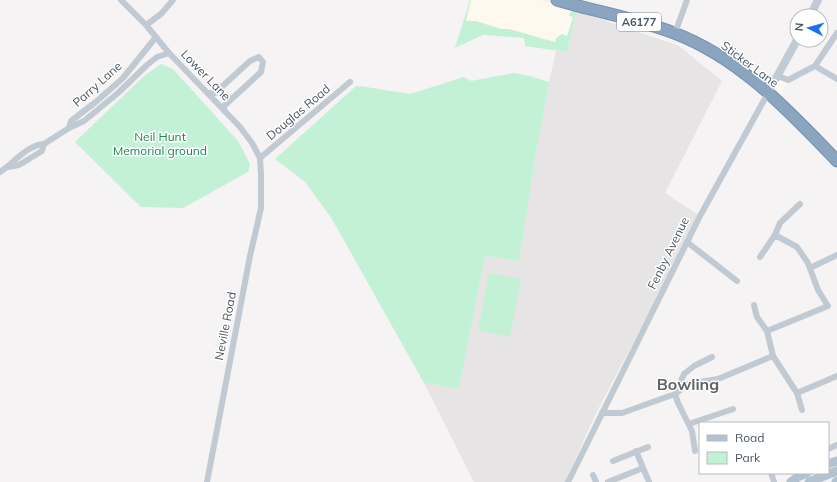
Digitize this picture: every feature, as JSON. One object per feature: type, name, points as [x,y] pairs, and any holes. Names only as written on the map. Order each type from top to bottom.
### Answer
[{"type":"highway","name":"Sticker Lane","points":[[557,0],[657,26],[718,54],[733,64],[768,93],[837,161]]},
{"type":"main road","points":[[809,482],[837,471]]},
{"type":"main road","points":[[791,482],[798,476],[804,474]]},
{"type":"street","name":"Lower Lane","points":[[121,0],[169,53],[240,126],[260,158],[261,174]]},
{"type":"street","points":[[146,26],[161,14],[173,0]]},
{"type":"street","points":[[675,33],[687,0]]},
{"type":"street","points":[[778,76],[788,80],[815,66],[837,32]]},
{"type":"street","name":"Parry Lane","points":[[69,128],[71,121],[123,78],[156,38]]},
{"type":"street","name":"Fenby Avenue","points":[[568,482],[686,242],[793,48]]},
{"type":"street","name":"Parry Lane","points":[[0,172],[8,167],[19,165],[42,151],[44,144],[69,128],[84,121],[131,82],[158,56],[169,53]]},
{"type":"street","points":[[208,93],[214,93],[250,61],[259,57],[263,62],[261,72],[224,106],[224,110]]},
{"type":"street","points":[[815,66],[837,79]]},
{"type":"street","name":"Douglas Road","points":[[260,158],[350,82]]},
{"type":"street","name":"Neville Road","points":[[207,482],[250,256],[261,208],[261,174]]},
{"type":"street","points":[[760,257],[775,236],[780,223],[800,204]]},
{"type":"street","points":[[767,331],[828,306],[818,290],[810,268],[797,247],[775,236]]},
{"type":"street","points":[[686,242],[737,281]]},
{"type":"street","points":[[810,268],[837,256]]},
{"type":"street","points":[[754,305],[757,317],[767,331],[773,356],[797,393],[802,410]]},
{"type":"street","points":[[602,413],[622,413],[676,394],[688,384],[718,378],[773,356]]},
{"type":"street","points":[[695,451],[692,431],[678,404],[676,394],[684,374],[694,366],[712,357]]},
{"type":"street","points":[[797,393],[837,376]]},
{"type":"street","points":[[689,424],[733,409]]},
{"type":"street","points":[[613,461],[648,446]]},
{"type":"street","points":[[636,451],[649,482]]},
{"type":"street","points":[[608,482],[643,468]]},
{"type":"street","points":[[593,475],[596,482]]},
{"type":"shaded area","points":[[470,0],[540,0],[577,11],[567,52],[525,46],[524,38],[483,35],[457,47]]},
{"type":"shaded area","points":[[577,11],[679,46],[722,81],[665,193],[700,216],[595,415],[565,482],[474,482],[424,383],[459,389],[485,256],[519,261],[535,159],[556,51],[567,52]]},
{"type":"shaded area","points":[[778,76],[788,80],[777,102],[768,93]]},
{"type":"green space","points":[[470,0],[466,21],[476,21],[501,29],[509,29],[555,42],[556,38],[562,34],[567,36],[573,17],[569,16],[569,14],[572,11],[577,11],[567,52],[525,46],[524,38],[483,35],[455,48]]},
{"type":"green space","name":"Neil Hunt Memorial ground","points":[[161,64],[173,69],[238,141],[250,164],[248,172],[183,208],[141,207],[75,142],[144,76]]},
{"type":"green space","points":[[514,73],[549,82],[519,261],[485,256],[459,389],[424,383],[332,219],[305,182],[275,159],[356,86],[410,94],[464,77],[471,81]]},
{"type":"green space","points":[[489,273],[521,279],[510,337],[478,330]]},
{"type":"district","name":"Bowling","points":[[688,384]]}]
